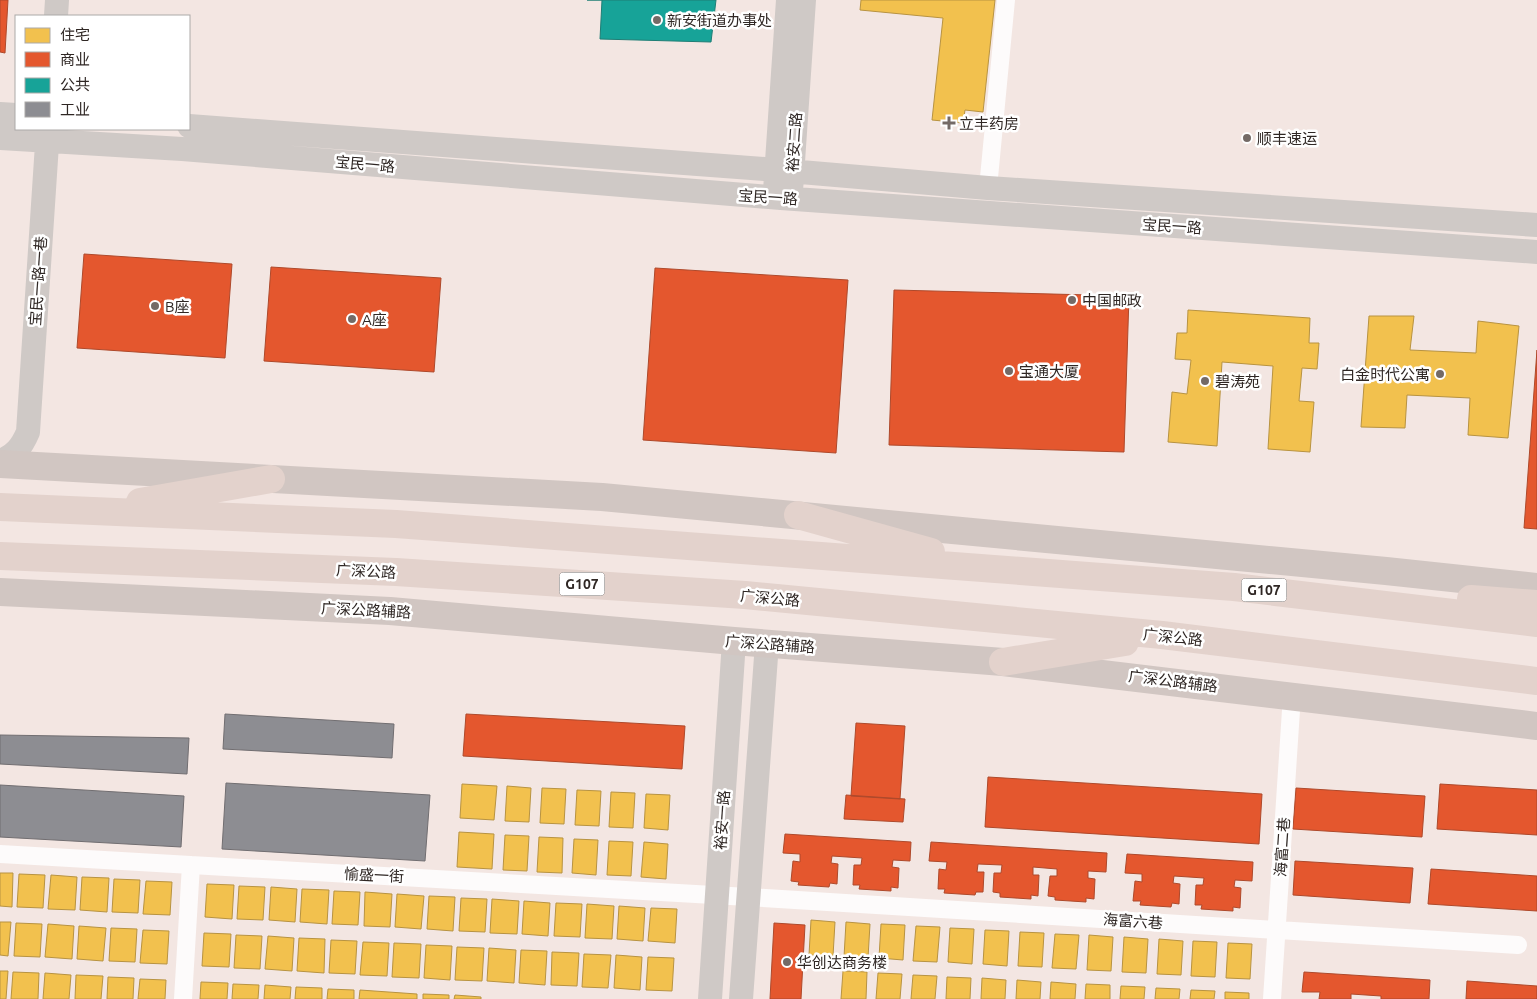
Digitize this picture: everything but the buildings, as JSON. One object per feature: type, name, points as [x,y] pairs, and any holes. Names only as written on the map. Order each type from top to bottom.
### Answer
[{"type":"highway","points":[[89,511],[271,479]]},
{"type":"highway","name":"G107","points":[[0,507],[396,524],[1234,586],[1537,623]]},
{"type":"highway","points":[[798,515],[990,569]]},
{"type":"highway","name":"广深公路","points":[[0,556],[396,572],[735,594],[1162,635],[1537,681]]},
{"type":"highway","points":[[1504,600],[1537,592]]},
{"type":"highway","points":[[1297,594],[1504,600],[1537,604]]},
{"type":"highway","points":[[1003,662],[1162,635]]},
{"type":"main road","points":[[56,15],[57,0]]},
{"type":"main road","name":"裕安二路","points":[[781,198],[791,191],[784,171],[788,0]]},
{"type":"main road","name":"裕安二路","points":[[784,171],[804,0]]},
{"type":"main road","points":[[0,114],[15,115]]},
{"type":"main road","name":"宝民一路","points":[[190,126],[988,188],[1537,225]]},
{"type":"main road","name":"宝民一路","points":[[0,138],[47,135],[192,150],[781,198],[1537,252]]},
{"type":"main road","name":"宝民一路一巷","points":[[28,432],[47,135]]},
{"type":"main road","points":[[0,462],[17,451],[28,432]]},
{"type":"main road","points":[[28,432],[37,453],[46,460],[66,468]]},
{"type":"main road","points":[[0,462],[66,468],[602,497],[1537,587]]},
{"type":"main road","name":"广深公路辅路","points":[[0,592],[390,611],[1003,662],[1292,695],[1537,726]]},
{"type":"main road","name":"裕安一路","points":[[710,999],[734,641]]},
{"type":"main road","points":[[741,999],[767,643]]},
{"type":"street","points":[[988,188],[1006,0]]},
{"type":"street","name":"海富二巷","points":[[1272,999],[1292,695]]},
{"type":"street","name":"愉盛一街","points":[[0,854],[748,897]]},
{"type":"street","points":[[182,999],[191,865]]},
{"type":"street","name":"海富六巷","points":[[748,897],[1518,945]]},
{"type":"place","name":"新安街道办事处","points":[[657,20]]},
{"type":"place","name":"立丰药房","points":[[949,123]]},
{"type":"place","name":"顺丰速运","points":[[1247,138]]},
{"type":"place","name":"中国邮政","points":[[1072,300]]},
{"type":"place","name":"B座","points":[[155,306]]},
{"type":"place","name":"A座","points":[[352,319]]},
{"type":"place","name":"宝通大厦","points":[[1009,371]]},
{"type":"place","name":"白金时代公寓","points":[[1440,374]]},
{"type":"place","name":"碧涛苑","points":[[1205,381]]},
{"type":"place","name":"华创达商务楼","points":[[787,962]]}]
